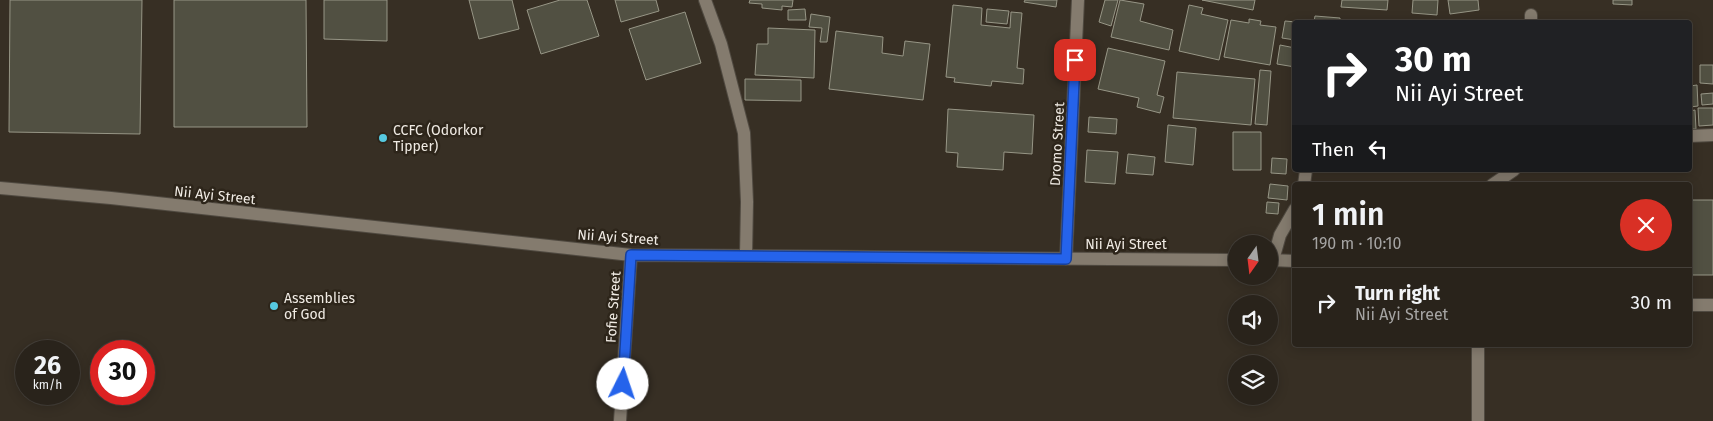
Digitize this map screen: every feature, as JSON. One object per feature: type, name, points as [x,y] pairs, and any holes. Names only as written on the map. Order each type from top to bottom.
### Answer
[{"type":"street","points":[[705,0],[722,44],[744,133],[747,202],[746,255]]},
{"type":"street","name":"Dromo Street","points":[[1066,259],[1078,0]]},
{"type":"street","points":[[1692,136],[1713,134]]},
{"type":"street","points":[[1496,182],[1511,172]]},
{"type":"street","name":"Nii Ayi Street","points":[[0,188],[110,198],[631,255],[1228,260]]},
{"type":"street","points":[[1278,240],[1292,214]]},
{"type":"street","name":"Fofie Street","points":[[620,421],[631,255]]},
{"type":"street","points":[[1278,260],[1292,261]]},
{"type":"street","points":[[1692,305],[1713,305]]},
{"type":"street","points":[[1478,347],[1478,421]]},
{"type":"building","points":[[10,0],[142,0],[140,134],[9,132]]},
{"type":"building","points":[[174,0],[306,0],[307,127],[174,127]]},
{"type":"building","points":[[324,0],[387,0],[387,41],[324,39]]},
{"type":"building","points":[[469,0],[512,0],[519,29],[479,39]]},
{"type":"building","points":[[560,0],[587,0],[599,36],[541,54],[527,10]]},
{"type":"building","points":[[615,0],[656,0],[659,11],[621,22]]},
{"type":"building","points":[[750,0],[793,0],[792,7],[782,6],[782,10],[762,8],[762,4],[749,3]]},
{"type":"building","points":[[1025,0],[1057,0],[1056,7],[1024,2]]},
{"type":"building","points":[[1105,0],[1118,0],[1111,26],[1099,22]]},
{"type":"building","points":[[1120,0],[1144,4],[1140,21],[1173,30],[1169,50],[1111,37]]},
{"type":"building","points":[[1202,0],[1255,0],[1253,10]]},
{"type":"building","points":[[1342,0],[1388,0],[1387,10],[1341,7]]},
{"type":"building","points":[[1413,0],[1438,0],[1437,15],[1412,13]]},
{"type":"building","points":[[1448,0],[1478,0],[1479,10],[1450,14]]},
{"type":"building","points":[[1613,0],[1632,0],[1632,5],[1613,4]]},
{"type":"building","points":[[953,5],[982,8],[981,25],[1010,28],[1011,12],[1022,13],[1017,68],[1024,69],[1023,84],[992,81],[991,86],[954,82],[955,78],[946,77]]},
{"type":"building","points":[[1189,5],[1203,8],[1201,14],[1228,20],[1219,60],[1179,51]]},
{"type":"building","points":[[805,9],[806,20],[788,20],[788,10]]},
{"type":"building","points":[[987,9],[1009,11],[1007,24],[986,22]]},
{"type":"building","points":[[685,12],[701,63],[646,80],[629,29]]},
{"type":"building","points":[[811,14],[830,17],[827,42],[820,42],[822,28],[809,27]]},
{"type":"building","points":[[1315,16],[1340,18],[1340,20],[1314,20]]},
{"type":"building","points":[[1249,19],[1261,21],[1260,25],[1276,27],[1270,65],[1224,57],[1231,20],[1249,23]]},
{"type":"building","points":[[1285,21],[1292,22],[1292,40],[1282,38]]},
{"type":"building","points":[[768,28],[815,30],[814,78],[755,75],[757,44],[768,44]]},
{"type":"building","points":[[836,31],[883,37],[882,53],[903,56],[905,41],[930,44],[923,100],[829,89]]},
{"type":"building","points":[[1280,45],[1292,47],[1292,66],[1277,64]]},
{"type":"building","points":[[1108,48],[1165,61],[1157,95],[1164,97],[1160,113],[1137,107],[1139,98],[1098,89]]},
{"type":"building","points":[[1700,65],[1713,65],[1713,84],[1700,83]]},
{"type":"building","points":[[1260,70],[1271,71],[1267,125],[1255,124]]},
{"type":"building","points":[[1177,72],[1255,79],[1251,125],[1173,118]]},
{"type":"building","points":[[745,79],[801,80],[801,101],[745,100]]},
{"type":"building","points":[[1697,85],[1698,106],[1692,107],[1692,86]]},
{"type":"building","points":[[1713,93],[1713,104],[1702,105],[1701,94]]},
{"type":"building","points":[[1698,108],[1713,108],[1713,125],[1699,126]]},
{"type":"building","points":[[948,109],[1034,115],[1032,154],[1004,152],[1003,170],[957,167],[958,153],[946,152]]},
{"type":"building","points":[[1695,110],[1696,129],[1692,129],[1692,111]]},
{"type":"building","points":[[1089,117],[1117,119],[1116,134],[1088,132]]},
{"type":"building","points":[[1168,125],[1196,128],[1193,165],[1165,162]]},
{"type":"building","points":[[1233,132],[1261,132],[1261,170],[1233,170]]},
{"type":"building","points":[[1087,150],[1118,152],[1115,184],[1085,182]]},
{"type":"building","points":[[1128,154],[1155,157],[1153,175],[1126,173]]},
{"type":"building","points":[[1272,158],[1287,159],[1286,174],[1271,173]]},
{"type":"building","points":[[1270,184],[1288,186],[1287,200],[1268,198]]},
{"type":"building","points":[[1692,200],[1713,200],[1713,275],[1692,275]]},
{"type":"building","points":[[1267,202],[1279,203],[1278,214],[1266,213]]},
{"type":"place","name":"CCFC (Odorkor Tipper)","points":[[383,138]]},
{"type":"place","name":"Assemblies of God","points":[[274,306]]},
{"type":"route","points":[[623,384],[631,255],[1066,259],[1075,60]]}]
